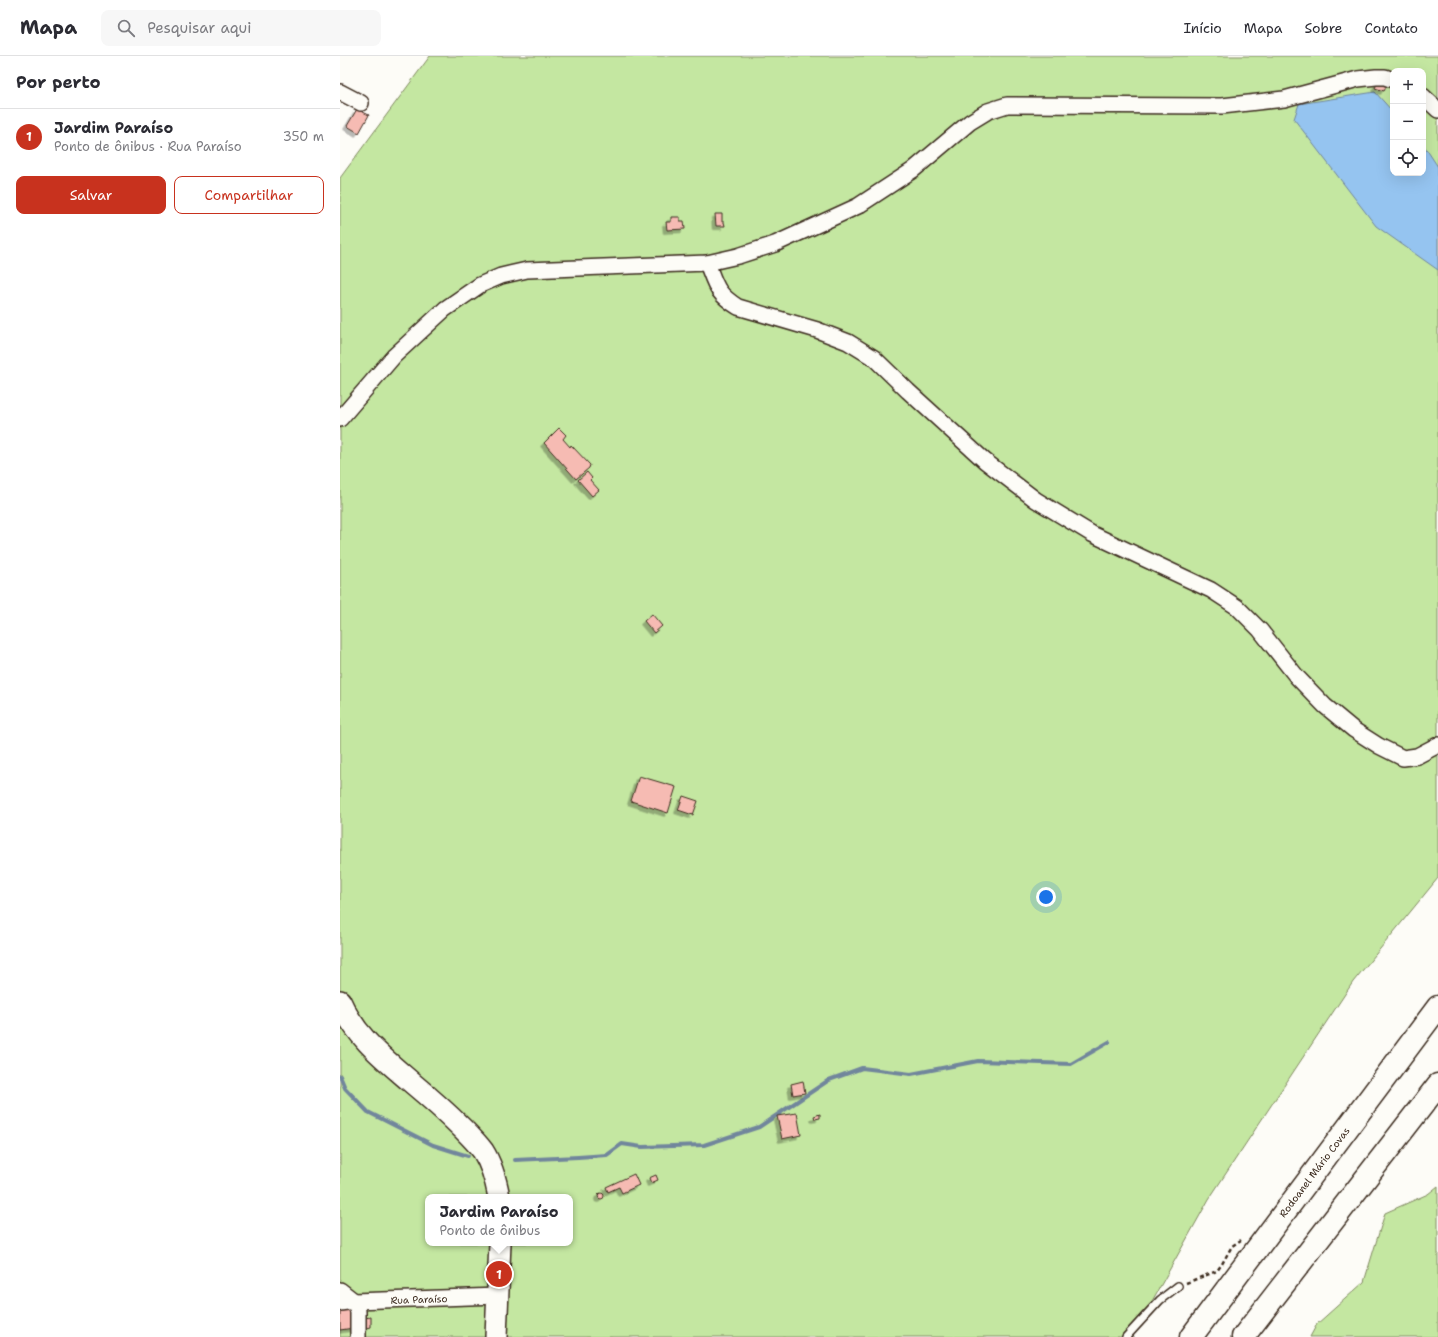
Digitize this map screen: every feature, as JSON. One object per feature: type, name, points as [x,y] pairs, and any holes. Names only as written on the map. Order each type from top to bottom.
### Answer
[{"type":"highway","name":"Rodoanel Mário Covas","points":[[1191,1337],[1438,1007]]},
{"type":"highway","points":[[1243,1337],[1438,1085]]},
{"type":"main road","points":[[340,1001],[349,1019],[372,1048],[438,1105],[475,1141],[484,1152],[490,1163],[498,1194]]},
{"type":"main road","points":[[496,1337],[500,1246]]},
{"type":"street","points":[[340,419],[394,356],[445,309],[480,285],[501,276],[527,270],[707,263],[738,256],[775,244],[858,206],[912,170],[970,122],[988,111],[1007,105],[1222,106],[1284,99],[1358,79],[1385,77],[1390,79]]},
{"type":"street","points":[[340,92],[361,103]]},
{"type":"street","points":[[1426,99],[1438,110]]},
{"type":"street","points":[[707,263],[718,291],[726,300],[738,307],[817,330],[848,342],[874,358],[985,461],[1036,500],[1092,534],[1211,590],[1237,606],[1260,630],[1297,677],[1325,706],[1354,730],[1379,746],[1403,758],[1417,756],[1438,745]]},
{"type":"street","points":[[340,1290],[347,1302],[358,1311],[358,1337]]},
{"type":"street","name":"Rua Paraíso","points":[[347,1302],[498,1296]]},
{"type":"lane","points":[[1126,1337],[1160,1300],[1178,1286]]},
{"type":"green space","points":[[430,56],[1438,56],[1438,878],[1353,982],[1209,1199],[1132,1337],[340,1337],[340,178]]},
{"type":"green space","points":[[1438,1186],[1438,1337],[1310,1337],[1317,1324],[1364,1282],[1385,1213],[1428,1194]]},
{"type":"water","points":[[1375,92],[1390,109],[1390,176],[1426,176],[1426,149],[1438,167],[1438,270],[1376,226],[1294,119],[1299,104]]},
{"type":"building","points":[[1378,82],[1387,86],[1384,91],[1375,88]]},
{"type":"building","points":[[357,109],[369,115],[359,133],[347,126]]},
{"type":"building","points":[[715,214],[722,214],[722,222],[724,222],[725,226],[716,226]]},
{"type":"building","points":[[671,217],[680,217],[680,221],[684,221],[685,229],[667,230],[666,222],[671,222]]},
{"type":"building","points":[[559,428],[566,435],[563,439],[570,447],[571,445],[590,465],[589,468],[576,479],[544,443]]},
{"type":"building","points":[[587,472],[592,478],[590,480],[599,490],[592,496],[578,480]]},
{"type":"building","points":[[652,614],[662,626],[654,633],[644,621]]},
{"type":"building","points":[[639,776],[676,787],[668,813],[631,801]]},
{"type":"building","points":[[683,796],[698,801],[693,815],[678,810]]},
{"type":"building","points":[[803,1081],[805,1093],[793,1095],[791,1084]]},
{"type":"building","points":[[797,1113],[801,1135],[782,1139],[777,1116]]},
{"type":"building","points":[[820,1114],[820,1118],[815,1119],[814,1116]]},
{"type":"building","points":[[634,1174],[639,1185],[622,1193],[619,1187],[608,1192],[606,1187]]},
{"type":"building","points":[[656,1175],[658,1180],[651,1183],[649,1178]]},
{"type":"building","points":[[601,1193],[604,1196],[601,1199],[598,1196]]},
{"type":"building","points":[[352,1308],[354,1328],[340,1330],[340,1309]]},
{"type":"building","points":[[371,1317],[371,1327],[364,1329],[363,1318]]},
{"type":"waterway","points":[[515,1160],[607,1155],[622,1144],[642,1147],[704,1145],[759,1127],[829,1080],[862,1068],[911,1074],[978,1061],[1071,1064],[1109,1042]]},
{"type":"waterway","points":[[340,1076],[345,1088],[368,1112],[433,1145],[468,1156]]},
{"type":"place","name":"Jardim Paraíso","points":[[499,1274]]}]
